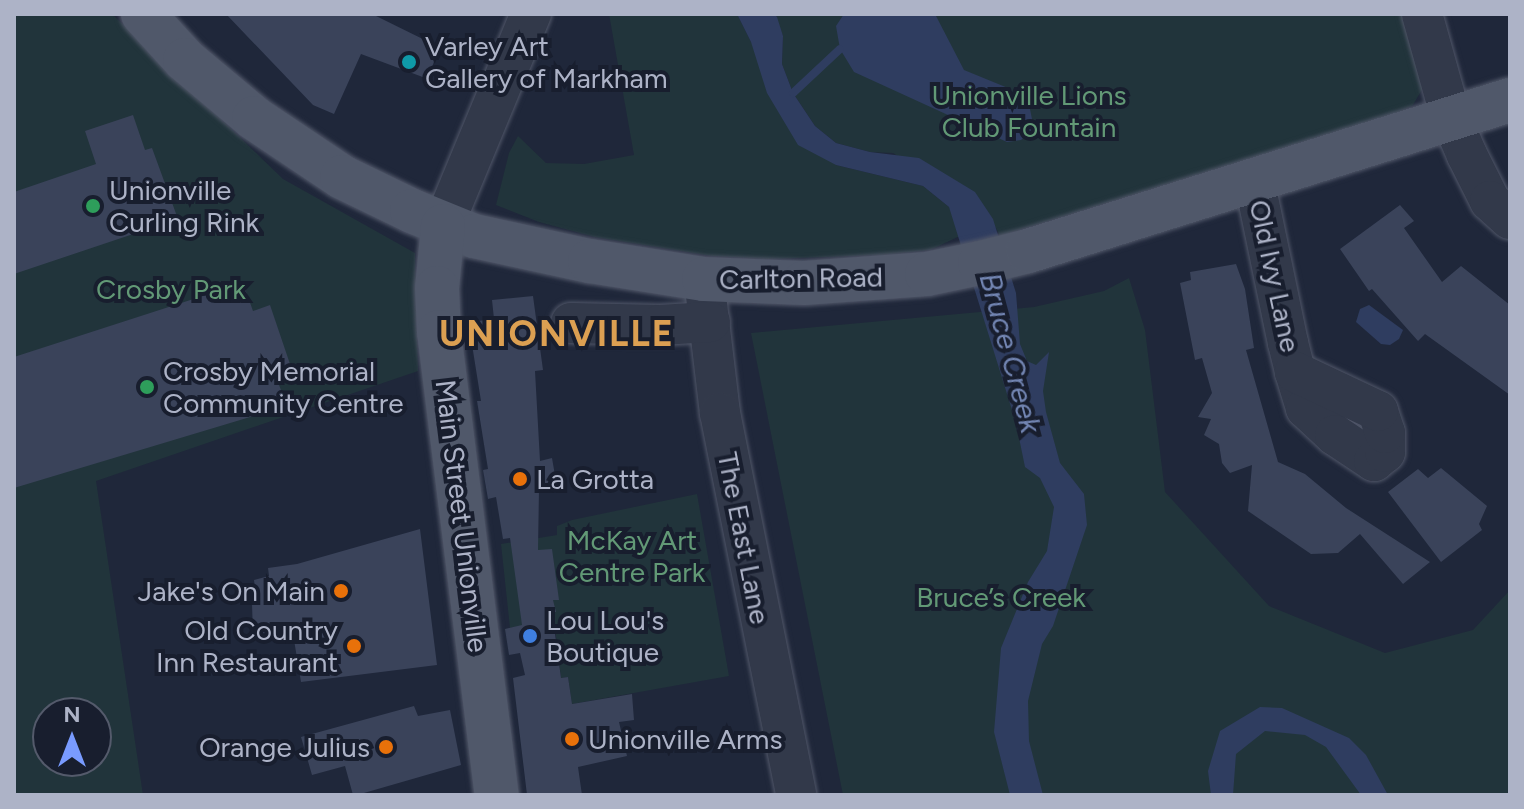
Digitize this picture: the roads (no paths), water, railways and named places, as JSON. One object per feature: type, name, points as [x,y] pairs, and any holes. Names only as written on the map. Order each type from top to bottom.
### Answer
[{"type":"main road","name":"Carlton Road","points":[[143,14],[185,60],[254,118],[342,177],[443,226],[474,236],[590,261],[704,279],[804,283],[927,274],[1028,251],[1510,100]]},
{"type":"main road","name":"Main Street Unionville","points":[[443,226],[437,288],[439,332],[497,795]]},
{"type":"street","name":"Main Street Unionville","points":[[443,226],[531,14]]},
{"type":"street","points":[[1422,14],[1451,118],[1490,201],[1510,219]]},
{"type":"street","name":"Old Ivy Lane","points":[[1254,179],[1295,372]]},
{"type":"street","name":"The East Lane","points":[[704,279],[720,413],[796,795]]},
{"type":"street","points":[[571,323],[660,325],[710,322]]},
{"type":"water","name":"Bruce Creek","points":[[737,14],[774,14],[777,17],[783,36],[782,64],[793,93],[815,126],[836,143],[870,152],[919,158],[975,192],[993,219],[1016,293],[1020,344],[1027,361],[1036,365],[1049,352],[1043,391],[1046,412],[1060,463],[1084,494],[1087,525],[1053,626],[1042,644],[1028,701],[1029,741],[1043,795],[1010,795],[994,732],[1001,648],[1028,582],[1047,551],[1054,507],[1040,478],[1025,467],[1016,423],[949,207],[923,186],[836,165],[798,145],[767,93],[751,42]]},
{"type":"water","points":[[844,14],[935,14],[964,70],[1008,88],[1029,104],[1034,129],[1021,140],[1007,142],[854,72],[840,49],[836,26]]},
{"type":"water","points":[[1369,305],[1403,330],[1399,339],[1390,345],[1381,344],[1356,322],[1360,309]]},
{"type":"water","points":[[1260,707],[1282,708],[1349,738],[1366,755],[1388,795],[1361,795],[1326,747],[1305,735],[1265,731],[1236,754],[1233,795],[1211,795],[1208,771],[1220,731]]},
{"type":"waterway","points":[[793,93],[840,49]]},
{"type":"place","name":"Varley Art Gallery of Markham","points":[[409,62]]},
{"type":"place","name":"Unionville Curling Rink","points":[[93,206]]},
{"type":"place","name":"Crosby Memorial Community Centre","points":[[147,387]]},
{"type":"place","name":"La Grotta","points":[[520,479]]},
{"type":"place","name":"Jake's On Main","points":[[341,591]]},
{"type":"place","name":"Lou Lou's Boutique","points":[[530,636]]},
{"type":"place","name":"Old Country Inn Restaurant","points":[[354,646]]},
{"type":"place","name":"Unionville Arms","points":[[572,739]]},
{"type":"place","name":"Orange Julius","points":[[386,747]]},
{"type":"district","name":"UNIONVILLE","points":[[557,334]]},
{"type":"park label","name":"Unionville Lions Club Fountain","points":[[1029,111]]},
{"type":"park label","name":"Crosby Park","points":[[171,289]]},
{"type":"park label","name":"McKay Art Centre Park","points":[[632,556]]},
{"type":"park label","name":"Bruce’s Creek","points":[[1001,597]]}]
